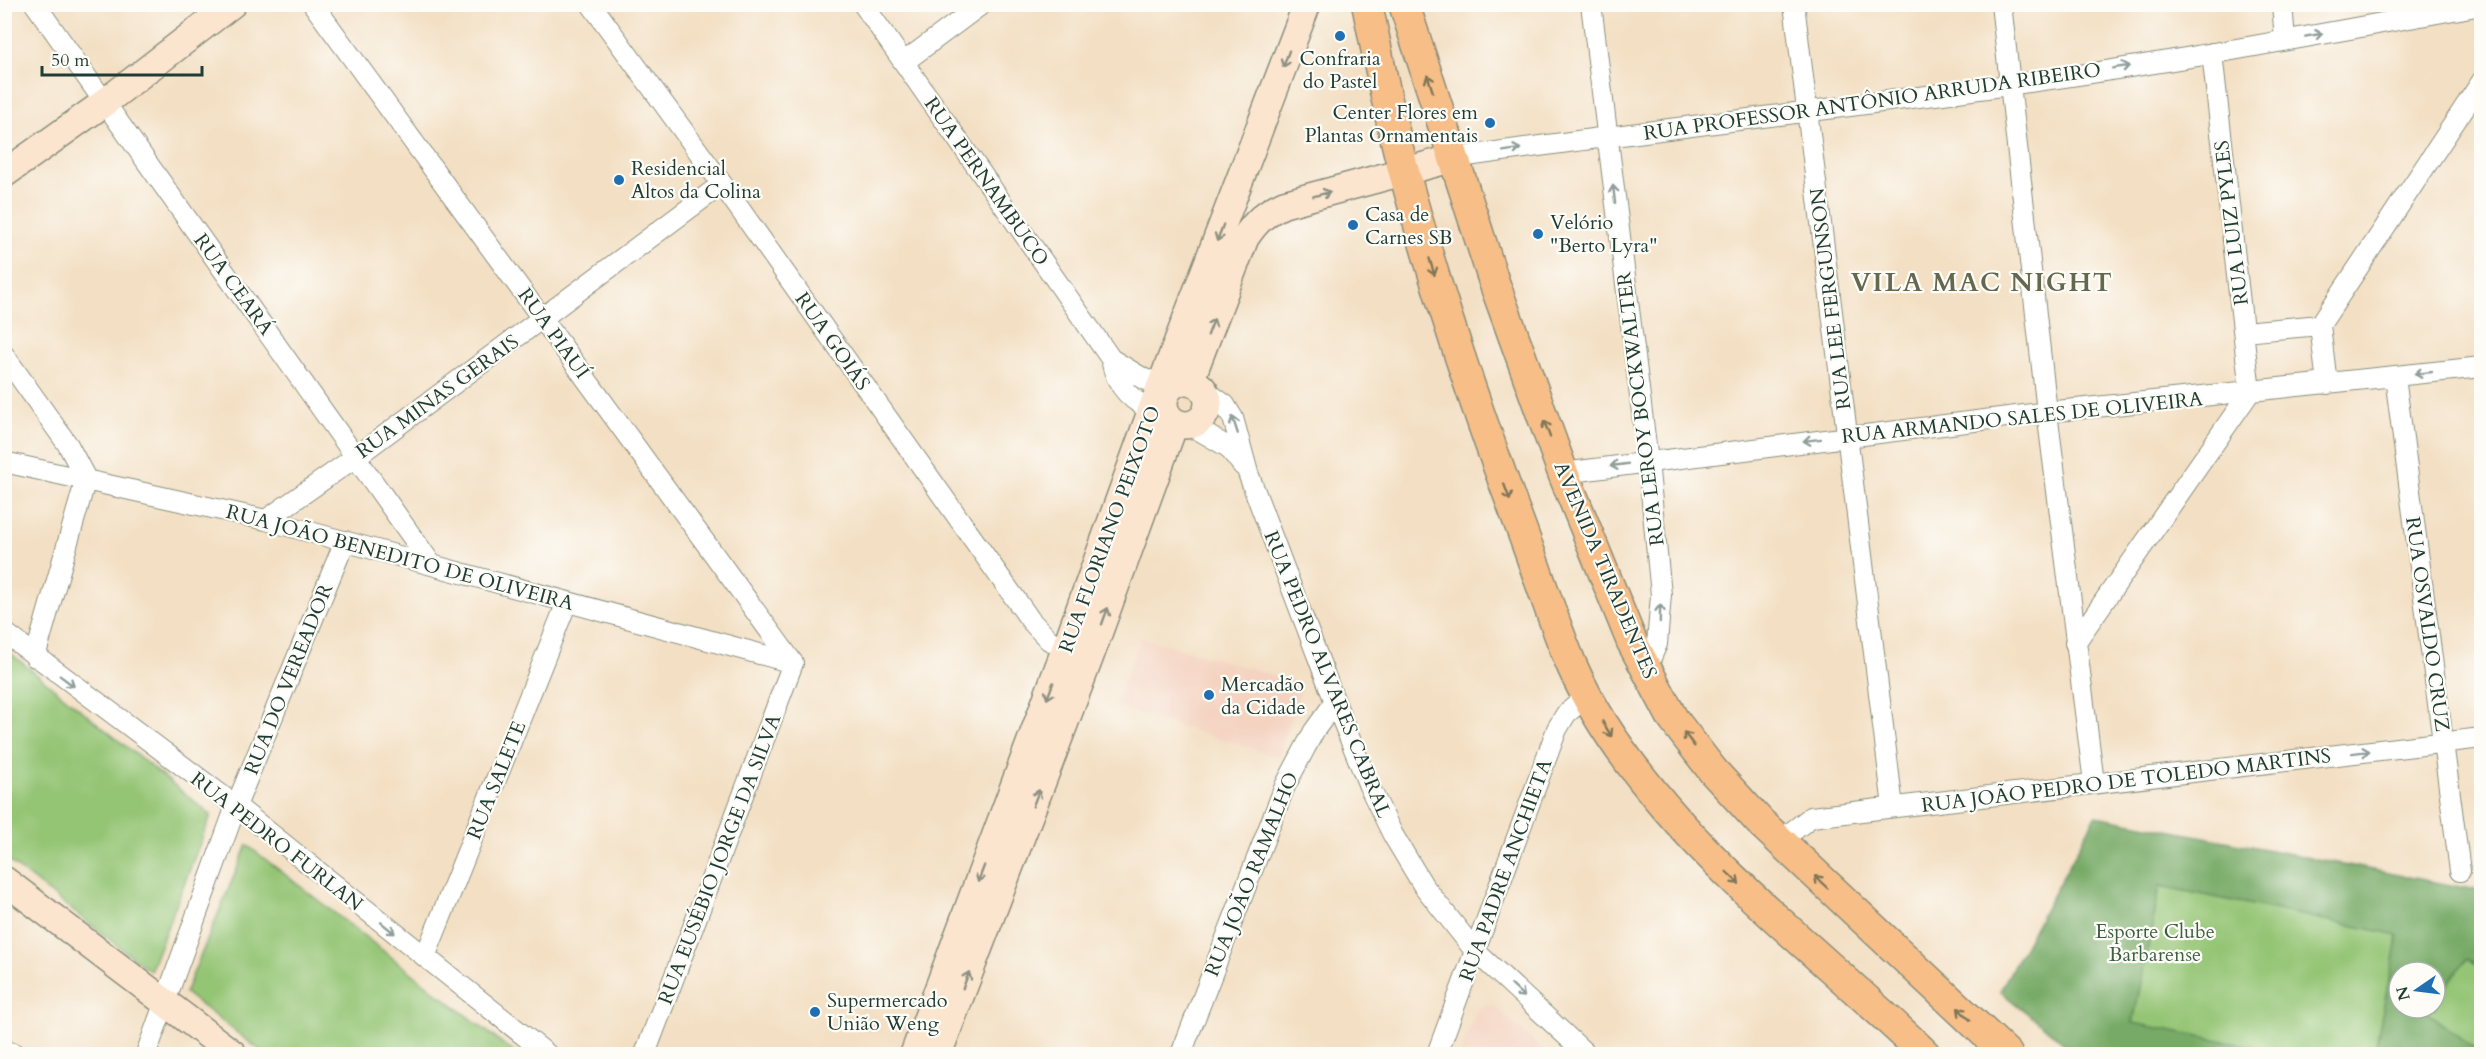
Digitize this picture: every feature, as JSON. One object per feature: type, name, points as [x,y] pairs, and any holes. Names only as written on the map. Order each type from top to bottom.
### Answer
[{"type":"main road","points":[[4,174],[104,103],[232,4]]},
{"type":"main road","name":"RUA FLORIANO PEIXOTO","points":[[1184,384],[1242,178],[1306,4]]},
{"type":"main road","points":[[1367,4],[1404,171],[1441,299],[1503,482],[1573,667],[1587,696],[1644,781],[1704,850],[1778,922],[1925,1054]]},
{"type":"main road","name":"AVENIDA TIRADENTES","points":[[1404,4],[1494,282],[1563,473],[1632,642],[1673,719],[1713,771],[1780,842],[2007,1054]]},
{"type":"main road","name":"RUA PROFESSOR ANTÔNIO ARRUDA RIBEIRO","points":[[1266,212],[1284,204],[1454,158]]},
{"type":"main road","points":[[1242,178],[1266,212]]},
{"type":"main road","name":"RUA FLORIANO PEIXOTO","points":[[914,1054],[1245,238],[1266,212]]},
{"type":"main road","points":[[1171,419],[1203,418],[1207,411],[1208,397],[1184,384]]},
{"type":"main road","name":"RUA FLORIANO PEIXOTO","points":[[938,1054],[1077,655]]},
{"type":"main road","points":[[4,880],[233,1054]]},
{"type":"street","name":"RUA CEARÁ","points":[[34,4],[357,456],[432,565]]},
{"type":"street","name":"RUA PIAUÍ","points":[[313,4],[793,663]]},
{"type":"street","name":"RUA GOIÁS","points":[[591,4],[722,184],[1031,621],[1049,640],[1077,655]]},
{"type":"street","name":"RUA PERNAMBUCO","points":[[863,4],[1111,359],[1146,380],[1184,384]]},
{"type":"street","points":[[904,62],[982,4]]},
{"type":"street","name":"RUA LEROY BOCKWALTER","points":[[1591,4],[1648,461],[1661,595],[1657,644],[1646,669]]},
{"type":"street","name":"RUA LEE FERGUNSON","points":[[1794,4],[1893,807]]},
{"type":"street","points":[[2001,4],[2047,412],[2094,783]]},
{"type":"street","points":[[2282,4],[2285,40]]},
{"type":"street","name":"RUA PROFESSOR ANTÔNIO ARRUDA RIBEIRO","points":[[1454,158],[1606,135],[2010,85],[2212,53],[2481,5]]},
{"type":"street","name":"RUA LUIZ PYLES","points":[[2212,53],[2250,392]]},
{"type":"street","points":[[2327,384],[2320,324],[2481,81]]},
{"type":"street","name":"RUA MINAS GERAIS","points":[[266,520],[357,456],[722,184]]},
{"type":"street","points":[[2244,332],[2320,324]]},
{"type":"street","points":[[4,355],[68,445],[86,479],[35,657]]},
{"type":"street","name":"RUA PERNAMBUCO","points":[[1111,359],[1114,376],[1131,400],[1171,419]]},
{"type":"street","name":"RUA ARMANDO SALES DE OLIVEIRA","points":[[1563,473],[2047,412],[2481,367]]},
{"type":"street","name":"RUA OSVALDO CRUZ","points":[[2395,377],[2460,871]]},
{"type":"street","name":"RUA PEDRO ALVARES CABRAL","points":[[1184,384],[1224,405],[1233,418],[1248,472],[1335,702],[1369,786],[1393,835],[1423,885],[1475,951],[1586,1054]]},
{"type":"street","points":[[2075,643],[2250,392]]},
{"type":"street","name":"RUA PEDRO ALVARES CABRAL","points":[[1171,419],[1228,447],[1248,472]]},
{"type":"street","name":"RUA JOÃO BENEDITO DE OLIVEIRA","points":[[4,462],[266,520],[793,663]]},
{"type":"street","name":"RUA DO VEREADOR","points":[[146,1054],[236,806],[345,541]]},
{"type":"street","name":"RUA SALETE","points":[[425,957],[567,602]]},
{"type":"street","name":"RUA PEDRO FURLAN","points":[[4,632],[236,806],[547,1054]]},
{"type":"street","name":"RUA EUSÉBIO JORGE DA SILVA","points":[[645,1054],[793,663]]},
{"type":"street","name":"RUA PADRE ANCHIETA","points":[[1437,1054],[1557,729],[1566,714],[1587,696]]},
{"type":"street","name":"RUA JOÃO RAMALHO","points":[[1180,1054],[1285,786],[1314,731],[1335,702]]},
{"type":"street","name":"RUA JOÃO PEDRO DE TOLEDO MARTINS","points":[[1780,842],[1811,817],[2481,738]]},
{"type":"street","points":[[4,1050],[15,1054]]},
{"type":"shaded area","name":"Mercadão da Cidade","points":[[1141,637],[1303,684],[1278,757],[1115,706]]},
{"type":"shaded area","points":[[1493,1005],[1548,1054],[1460,1054],[1476,1012],[1483,1006]]},
{"type":"green space","points":[[4,648],[211,815],[150,971],[5,858]]},
{"type":"green space","name":"Esporte Clube Barbarense","points":[[2096,816],[2481,891],[2481,1054],[2078,1054],[2000,991]]},
{"type":"green space","points":[[2096,816],[2481,891],[2481,969],[2467,958],[2447,985],[2447,960],[2393,960],[2398,935],[2160,886],[2133,1023],[2290,1054],[2078,1054],[2000,991]]},
{"type":"green space","points":[[247,845],[516,1054],[265,1054],[185,993]]},
{"type":"green space","points":[[2387,990],[2387,1020],[2437,1020],[2481,1054],[2374,1054]]},
{"type":"place","name":"Confraria do Pastel","points":[[1340,36]]},
{"type":"place","name":"Center Flores em Plantas Ornamentais","points":[[1490,123]]},
{"type":"place","name":"Residencial Altos da Colina","points":[[619,180]]},
{"type":"place","name":"Casa de Carnes SB","points":[[1353,225]]},
{"type":"place","name":"Velório \"Berto Lyra\"","points":[[1538,234]]},
{"type":"place","name":"Mercadão da Cidade","points":[[1209,695]]},
{"type":"place","name":"Supermercado União Weng","points":[[815,1012]]},
{"type":"district","name":"VILA MAC NIGHT","points":[[1982,282]]}]
